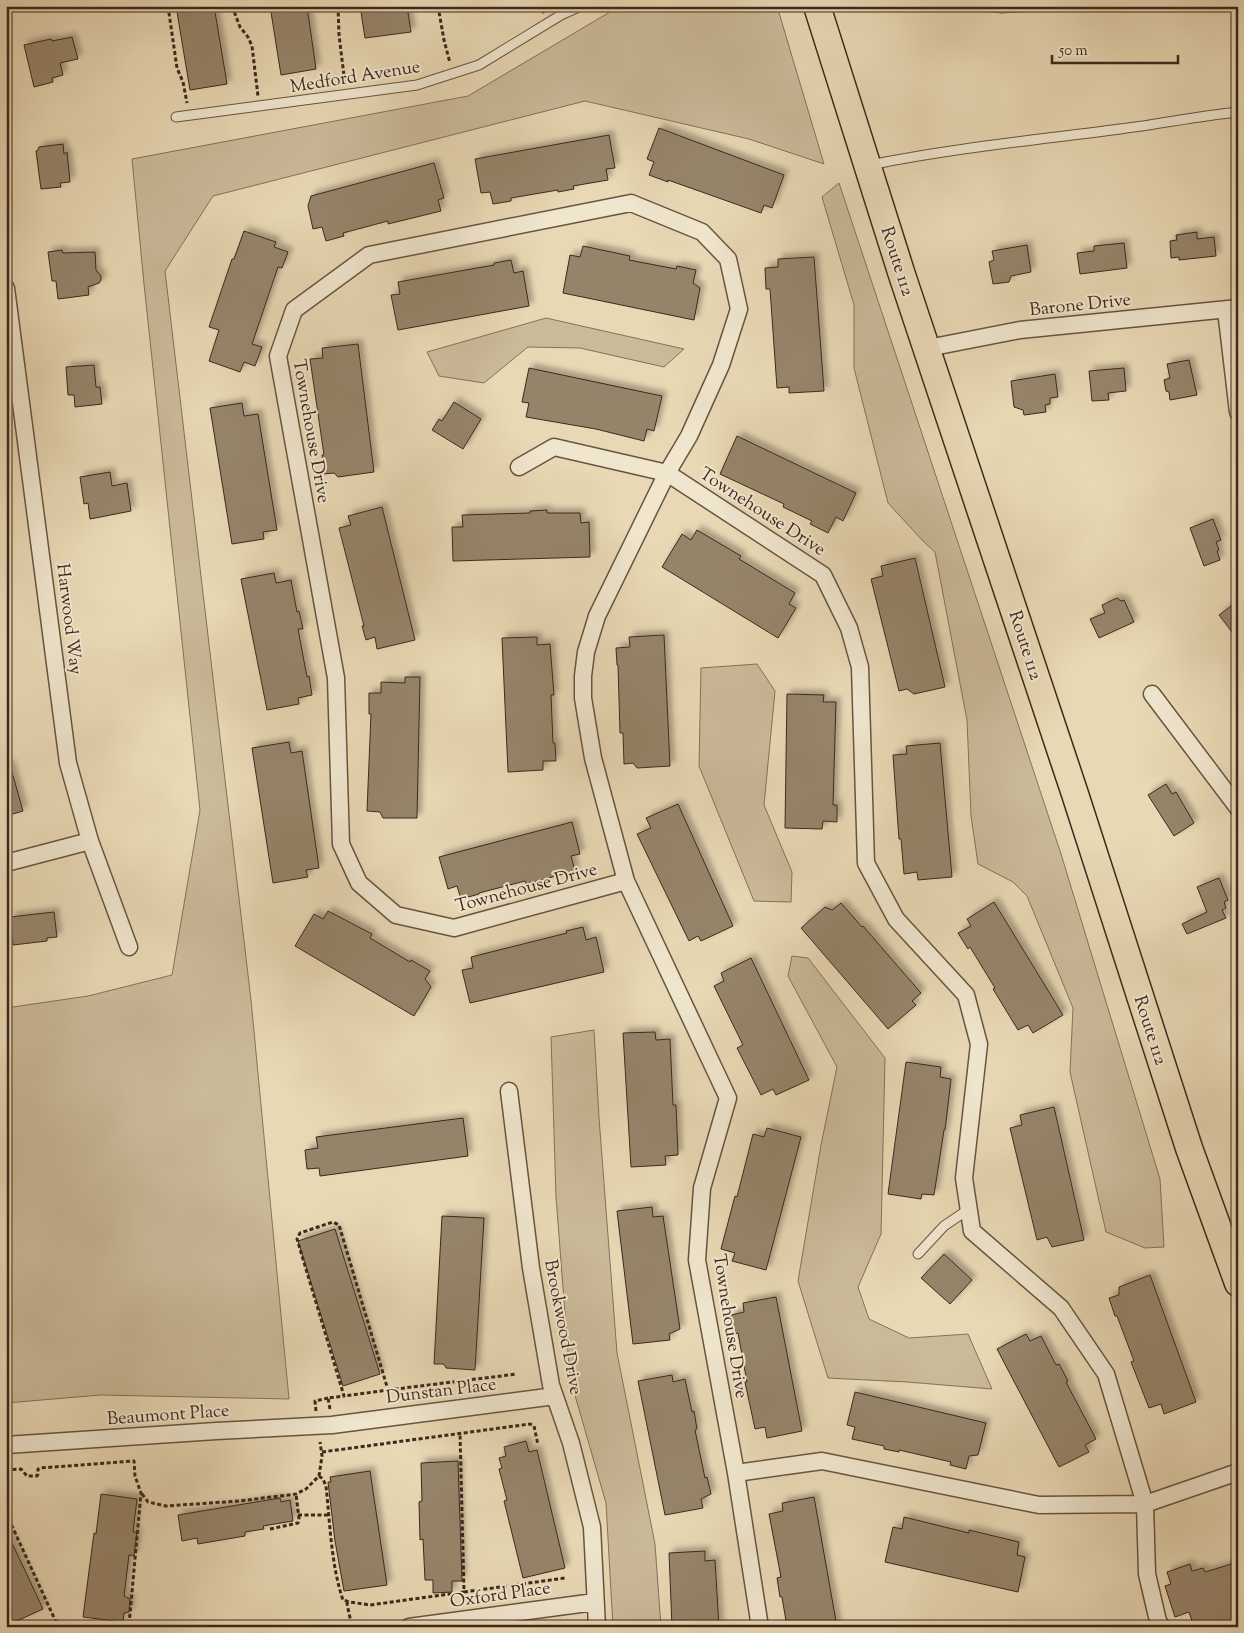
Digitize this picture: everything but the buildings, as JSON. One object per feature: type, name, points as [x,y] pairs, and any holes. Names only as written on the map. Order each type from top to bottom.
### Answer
[{"type":"main road","name":"Route 112","points":[[817,6],[902,275],[928,348],[1189,1148],[1238,1283]]},
{"type":"street","name":"Townehouse Drive","points":[[626,881],[454,928],[396,915],[359,883],[341,844],[336,678],[278,356],[294,310],[369,255],[632,203],[702,232],[728,259],[739,309],[721,365],[689,436],[668,473],[597,616],[586,652],[582,698],[593,758],[626,881],[728,1098],[702,1188],[698,1260],[736,1472],[760,1627]]},
{"type":"street","name":"Harwood Way","points":[[6,288],[68,763],[90,841],[129,947]]},
{"type":"street","name":"Barone Drive","points":[[928,348],[1020,330],[1232,309]]},
{"type":"street","points":[[1232,309],[1238,412]]},
{"type":"street","points":[[519,466],[554,447],[668,473]]},
{"type":"street","name":"Townehouse Drive","points":[[668,473],[823,574],[849,628],[860,667],[866,863],[896,920],[966,994],[979,1044],[964,1178],[972,1231],[1061,1308],[1106,1374],[1145,1504],[1147,1574],[1158,1621],[1162,1627]]},
{"type":"street","points":[[1152,694],[1238,808]]},
{"type":"street","points":[[6,863],[90,841]]},
{"type":"street","name":"Brookwood Drive","points":[[508,1091],[531,1268],[551,1385],[571,1443],[592,1527],[597,1627]]},
{"type":"street","name":"Dunstan Place","points":[[325,1425],[555,1396]]},
{"type":"street","name":"Beaumont Place","points":[[6,1445],[216,1430],[325,1425]]},
{"type":"street","points":[[736,1472],[822,1461],[1039,1505],[1145,1504],[1238,1472]]},
{"type":"street","name":"Oxford Place","points":[[409,1627],[595,1602]]},
{"type":"lane","name":"Medford Avenue","points":[[176,117],[417,85],[479,65],[561,15],[581,6]]},
{"type":"lane","points":[[982,6],[1002,8],[1038,6]]},
{"type":"lane","points":[[868,165],[924,154],[1057,136],[1119,130],[1238,112]]},
{"type":"lane","points":[[918,1254],[944,1226],[969,1209]]},
{"type":"path","points":[[168,6],[177,68],[184,86],[189,116]]},
{"type":"path","points":[[232,6],[240,27],[252,46],[259,106]]},
{"type":"path","points":[[338,6],[338,35],[346,94]]},
{"type":"path","points":[[438,6],[444,40],[453,73]]},
{"type":"path","points":[[344,1396],[297,1239],[300,1234],[334,1222],[339,1224],[388,1390]]},
{"type":"path","points":[[325,1425],[315,1401],[517,1374]]},
{"type":"path","points":[[6,1470],[21,1469],[27,1476],[37,1476],[38,1469],[40,1468],[134,1461],[135,1476],[141,1493],[148,1502],[166,1506],[232,1502],[296,1494],[306,1489],[319,1476],[328,1398]]},
{"type":"path","points":[[322,1452],[530,1424],[534,1426],[538,1445]]},
{"type":"path","points":[[460,1433],[464,1592]]},
{"type":"path","points":[[319,1476],[323,1479],[326,1486],[339,1590],[343,1600],[370,1605],[565,1578]]},
{"type":"path","points":[[25,1627],[56,1622],[126,1627],[129,1625],[141,1493]]},
{"type":"path","points":[[270,1529],[298,1523],[296,1494]]},
{"type":"path","points":[[6,1513],[56,1622]]},
{"type":"path","points":[[298,1515],[329,1515]]},
{"type":"path","points":[[348,1602],[352,1627]]},
{"type":"shaded area","points":[[620,6],[777,6],[824,164],[749,139],[585,101],[213,196],[165,271],[251,1000],[289,1399],[101,1395],[6,1403],[6,1008],[88,996],[172,975],[200,810],[132,159],[468,96]]},
{"type":"shaded area","points":[[839,183],[1061,854],[1160,1179],[1164,1247],[1145,1248],[1106,1232],[1070,1072],[1073,1008],[1027,896],[1013,882],[978,864],[971,816],[967,720],[935,552],[888,503],[854,368],[854,305],[822,197]]},
{"type":"shaded area","points":[[546,318],[684,349],[664,367],[580,348],[528,347],[484,383],[439,376],[427,352]]},
{"type":"shaded area","points":[[757,664],[775,691],[764,805],[792,872],[791,902],[754,901],[699,766],[701,668]]},
{"type":"shaded area","points":[[792,956],[808,958],[885,1058],[881,1234],[858,1287],[869,1319],[909,1338],[968,1334],[992,1389],[828,1378],[798,1281],[821,1145],[837,1067],[788,976]]},
{"type":"shaded area","points":[[594,1030],[617,1353],[655,1544],[661,1627],[613,1627],[606,1503],[570,1378],[556,1197],[551,1037]]}]
